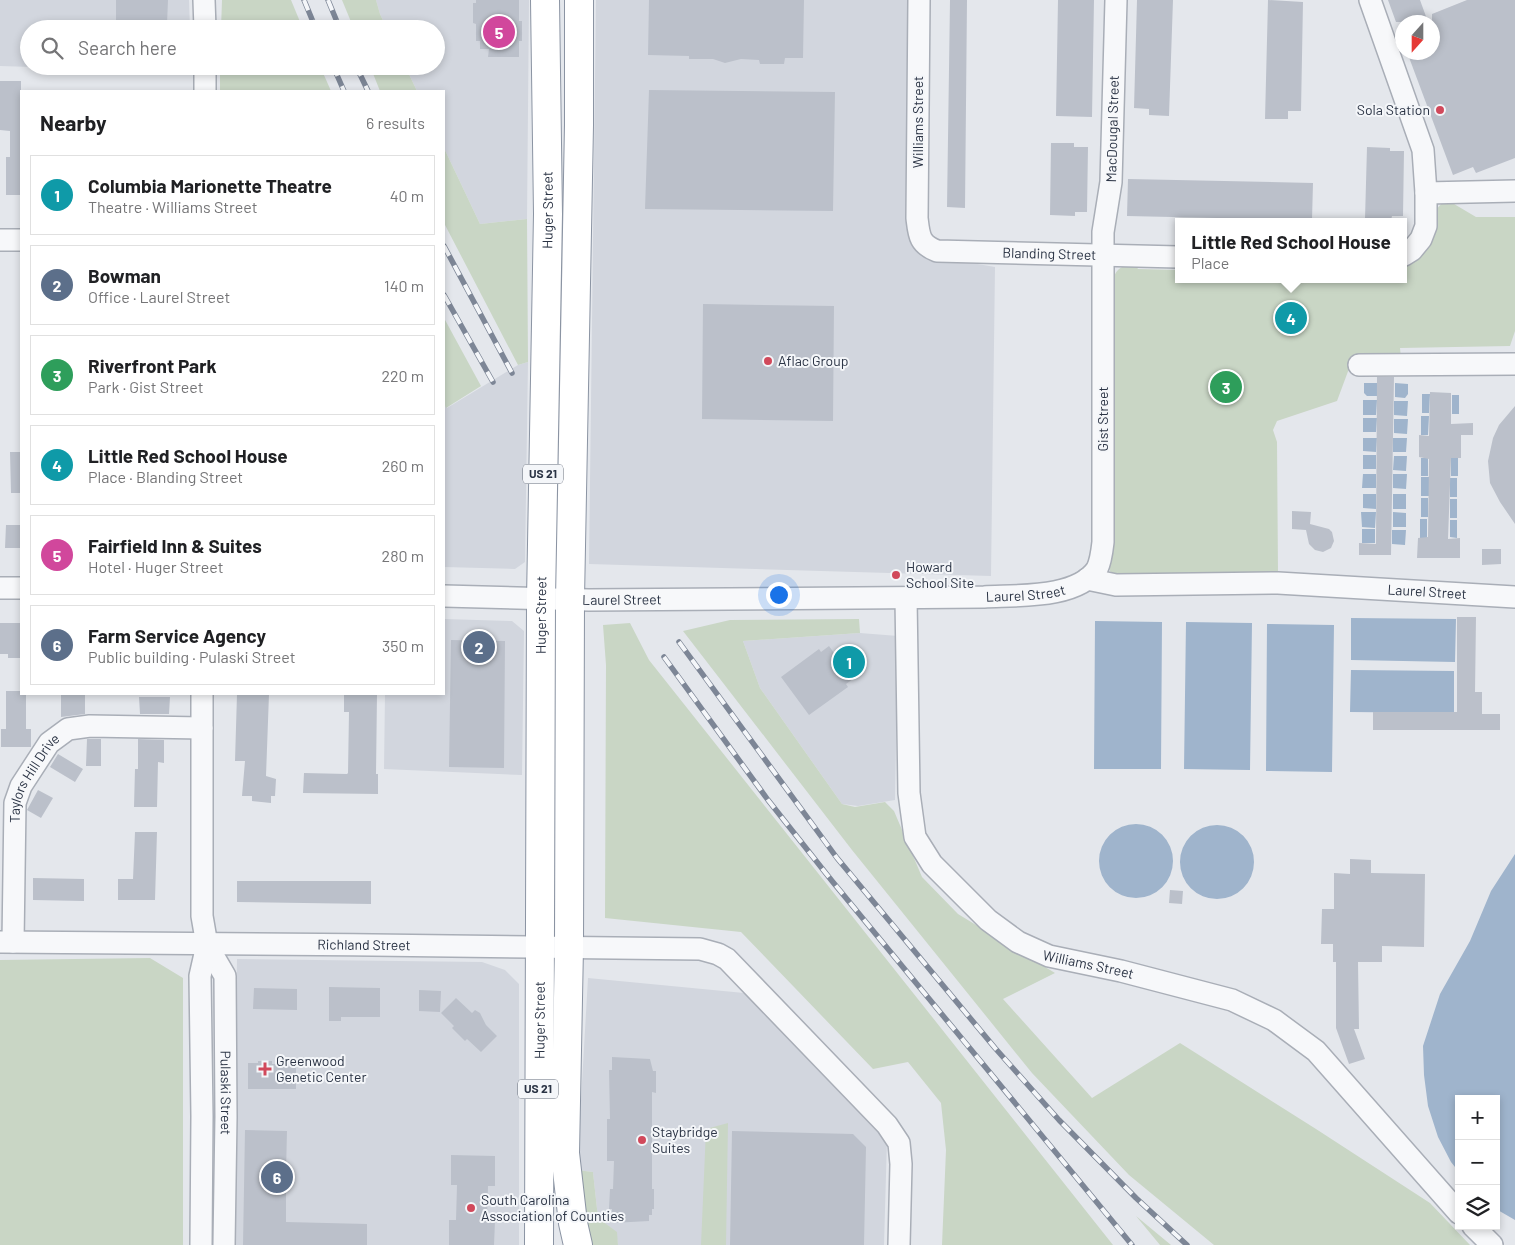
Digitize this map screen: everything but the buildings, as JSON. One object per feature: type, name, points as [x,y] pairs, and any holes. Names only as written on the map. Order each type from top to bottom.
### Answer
[{"type":"highway","name":"Huger Street","points":[[543,1241],[538,947],[540,599],[548,214],[545,0]]},
{"type":"highway","name":"Huger Street","points":[[566,1153],[569,947],[570,599],[579,125],[579,0]]},
{"type":"highway","name":"US 21","points":[[543,1241],[558,1208],[566,1153]]},
{"type":"highway","points":[[566,1153],[573,1223],[578,1245]]},
{"type":"street","points":[[204,0],[205,20]]},
{"type":"street","name":"Williams Street","points":[[919,0],[917,218],[919,234],[923,242]]},
{"type":"street","name":"MacDougal Street","points":[[1103,255],[1103,232],[1111,182],[1116,0]]},
{"type":"street","points":[[1370,0],[1423,150],[1426,226],[1421,239],[1407,253]]},
{"type":"street","points":[[205,75],[206,90]]},
{"type":"street","points":[[1426,193],[1515,192]]},
{"type":"street","points":[[0,240],[20,240]]},
{"type":"street","name":"Blanding Street","points":[[923,242],[929,248],[937,250],[1175,257]]},
{"type":"street","name":"Gist Street","points":[[1087,579],[1098,567],[1103,542],[1103,255]]},
{"type":"street","points":[[1359,365],[1515,364]]},
{"type":"street","name":"Laurel Street","points":[[445,596],[540,599],[984,597],[1044,594],[1064,589],[1087,579],[1116,585],[1278,582],[1515,597]]},
{"type":"street","points":[[0,588],[20,588]]},
{"type":"street","name":"Williams Street","points":[[906,598],[908,793],[915,837],[932,864],[988,920],[1018,942],[1049,956],[1121,971],[1232,1000],[1274,1020],[1316,1051],[1455,1208]]},
{"type":"street","name":"Pulaski Street","points":[[201,1245],[200,976],[206,945],[202,916],[202,695]]},
{"type":"street","name":"Taylors Hill Drive","points":[[7,942],[15,803],[21,786],[49,743],[68,728],[90,726],[202,728]]},
{"type":"street","name":"Richland Street","points":[[7,942],[569,947],[700,949],[709,951],[727,958],[887,1125],[899,1143],[901,1164],[899,1245]]},
{"type":"street","name":"Pulaski Street","points":[[206,945],[224,976],[226,1117],[224,1245]]},
{"type":"street","points":[[1477,1230],[1492,1245]]},
{"type":"shaded area","points":[[0,0],[189,0],[190,20],[20,20],[20,67],[0,66]]},
{"type":"shaded area","points":[[376,0],[529,0],[527,219],[480,224],[445,150],[445,90],[417,90],[409,75],[445,75],[445,20],[383,20]]},
{"type":"shaded area","points":[[596,0],[907,0],[907,230],[916,247],[960,261],[995,267],[991,576],[589,564]]},
{"type":"shaded area","points":[[528,362],[525,562],[515,569],[445,567],[445,405],[447,408],[518,365]]},
{"type":"shaded area","points":[[445,619],[512,621],[524,631],[522,775],[384,769],[385,695],[445,695]]},
{"type":"shaded area","points":[[860,633],[898,636],[895,800],[858,806],[842,804],[760,688],[743,641]]},
{"type":"shaded area","points":[[237,959],[482,962],[505,970],[519,984],[519,1245],[233,1245]]},
{"type":"shaded area","points":[[588,978],[744,993],[887,1140],[884,1245],[618,1245],[616,1232],[598,1218],[593,1172],[577,1170]]},
{"type":"green space","points":[[222,0],[291,0],[299,20],[221,20]]},
{"type":"green space","points":[[342,0],[376,0],[383,20],[350,20]]},
{"type":"green space","points":[[220,75],[324,75],[331,90],[220,90]]},
{"type":"green space","points":[[374,75],[409,75],[417,90],[380,90]]},
{"type":"green space","points":[[445,150],[480,224],[527,219],[528,362],[518,365],[445,225]]},
{"type":"green space","points":[[1449,201],[1476,217],[1515,217],[1515,331],[1510,346],[1400,348],[1401,358],[1350,366],[1337,401],[1277,421],[1273,430],[1277,442],[1278,573],[1113,575],[1109,564],[1111,285],[1119,269],[1135,264],[1138,269],[1175,270],[1175,283],[1407,283],[1407,259],[1435,211],[1442,203]]},
{"type":"green space","points":[[445,320],[481,386],[446,408],[445,406]]},
{"type":"green space","points":[[859,619],[860,633],[743,641],[760,688],[842,804],[855,807],[885,802],[894,811],[922,877],[958,914],[1055,973],[1003,999],[1092,1098],[1180,1043],[1430,1203],[1470,1245],[1214,1245],[1129,1175],[1032,1073],[852,850],[683,631],[730,620]]},
{"type":"green space","points":[[630,623],[649,660],[1113,1245],[942,1245],[946,1150],[941,1103],[908,1062],[873,1069],[741,932],[605,918],[606,665],[603,625]]},
{"type":"green space","points":[[150,958],[183,978],[183,1245],[0,1245],[0,960]]},
{"type":"green space","points":[[728,1123],[726,1245],[701,1245],[706,1129]]},
{"type":"green space","points":[[577,1170],[593,1172],[598,1218],[617,1232],[618,1245],[585,1245]]},
{"type":"green space","points":[[1136,1216],[1171,1245],[1160,1245]]},
{"type":"water","points":[[1364,383],[1377,383],[1377,396],[1367,396],[1364,393]]},
{"type":"water","points":[[1395,383],[1408,384],[1408,394],[1405,398],[1395,397]]},
{"type":"water","points":[[1422,394],[1430,394],[1429,413],[1422,413]]},
{"type":"water","points":[[1452,395],[1459,395],[1459,414],[1452,414]]},
{"type":"water","points":[[1363,400],[1377,400],[1376,415],[1363,415]]},
{"type":"water","points":[[1394,401],[1408,401],[1407,416],[1394,415]]},
{"type":"water","points":[[1421,416],[1429,416],[1428,435],[1421,435]]},
{"type":"water","points":[[1363,418],[1377,418],[1376,432],[1363,432]]},
{"type":"water","points":[[1394,419],[1408,419],[1407,434],[1394,433]]},
{"type":"water","points":[[1363,438],[1377,438],[1376,452],[1363,451]]},
{"type":"water","points":[[1393,438],[1407,438],[1406,452],[1393,452]]},
{"type":"water","points":[[1363,455],[1376,455],[1376,469],[1363,469]]},
{"type":"water","points":[[1394,456],[1407,456],[1406,471],[1393,470]]},
{"type":"water","points":[[1421,458],[1428,458],[1428,476],[1421,476]]},
{"type":"water","points":[[1451,458],[1458,458],[1458,476],[1451,476]]},
{"type":"water","points":[[1363,474],[1376,474],[1376,488],[1362,488]]},
{"type":"water","points":[[1393,474],[1407,474],[1406,489],[1393,488]]},
{"type":"water","points":[[1421,477],[1429,477],[1429,496],[1421,496]]},
{"type":"water","points":[[1450,478],[1457,478],[1457,497],[1450,497]]},
{"type":"water","points":[[1363,494],[1376,494],[1376,509],[1363,508]]},
{"type":"water","points":[[1393,494],[1406,494],[1406,509],[1393,509]]},
{"type":"water","points":[[1421,498],[1428,498],[1428,517],[1421,517]]},
{"type":"water","points":[[1450,499],[1457,499],[1457,518],[1450,518]]},
{"type":"water","points":[[1361,512],[1376,512],[1375,528],[1362,527]]},
{"type":"water","points":[[1393,512],[1406,513],[1406,527],[1393,527]]},
{"type":"water","points":[[1420,519],[1427,519],[1427,538],[1420,538]]},
{"type":"water","points":[[1450,520],[1457,520],[1457,538],[1450,537]]},
{"type":"water","points":[[1362,529],[1375,529],[1375,543],[1362,543]]},
{"type":"water","points":[[1392,530],[1406,530],[1405,545],[1392,544]]},
{"type":"water","points":[[1351,618],[1456,619],[1455,662],[1351,660]]},
{"type":"water","points":[[1095,621],[1162,622],[1161,769],[1094,769]]},
{"type":"water","points":[[1186,622],[1252,623],[1250,770],[1184,769]]},
{"type":"water","points":[[1267,624],[1334,625],[1332,772],[1266,771]]},
{"type":"water","points":[[1351,670],[1454,671],[1454,713],[1350,712]]},
{"type":"water","points":[[1136,824],[1150,827],[1162,835],[1170,847],[1173,861],[1170,875],[1162,887],[1150,895],[1136,898],[1122,895],[1110,887],[1102,875],[1099,861],[1102,847],[1110,835],[1122,827]]},
{"type":"water","points":[[1217,825],[1231,828],[1243,836],[1251,848],[1254,862],[1251,876],[1243,888],[1231,896],[1217,899],[1203,896],[1191,888],[1183,876],[1180,862],[1183,848],[1191,836],[1203,828]]},
{"type":"water","points":[[1515,854],[1515,1220],[1500,1211],[1500,1095],[1455,1095],[1455,1167],[1438,1137],[1428,1106],[1424,1075],[1423,1046],[1440,994],[1470,941],[1491,891]]},
{"type":"railway","points":[[304,0],[312,20]]},
{"type":"railway","points":[[328,0],[336,20]]},
{"type":"railway","points":[[337,75],[344,90]]},
{"type":"railway","points":[[360,75],[368,90]]},
{"type":"railway","points":[[445,248],[512,373]]},
{"type":"railway","points":[[445,297],[493,382]]},
{"type":"railway","points":[[679,642],[837,858],[995,1048],[1059,1120],[1136,1198],[1187,1245]]},
{"type":"railway","points":[[664,657],[768,800],[832,881],[1132,1245]]},
{"type":"place","name":"Fairfield Inn & Suites","points":[[499,32]]},
{"type":"place","name":"Sola Station","points":[[1440,110]]},
{"type":"place","name":"Little Red School House","points":[[1291,318]]},
{"type":"place","name":"Aflac Group","points":[[768,361]]},
{"type":"place","name":"Riverfront Park","points":[[1226,387]]},
{"type":"place","name":"Howard School Site","points":[[896,575]]},
{"type":"place","name":"Bowman","points":[[479,647]]},
{"type":"place","name":"Columbia Marionette Theatre","points":[[849,662]]},
{"type":"place","name":"Greenwood Genetic Center","points":[[265,1069]]},
{"type":"place","name":"Staybridge Suites","points":[[642,1140]]},
{"type":"place","name":"Farm Service Agency","points":[[277,1177]]},
{"type":"place","name":"South Carolina Association of Counties","points":[[471,1208]]}]
